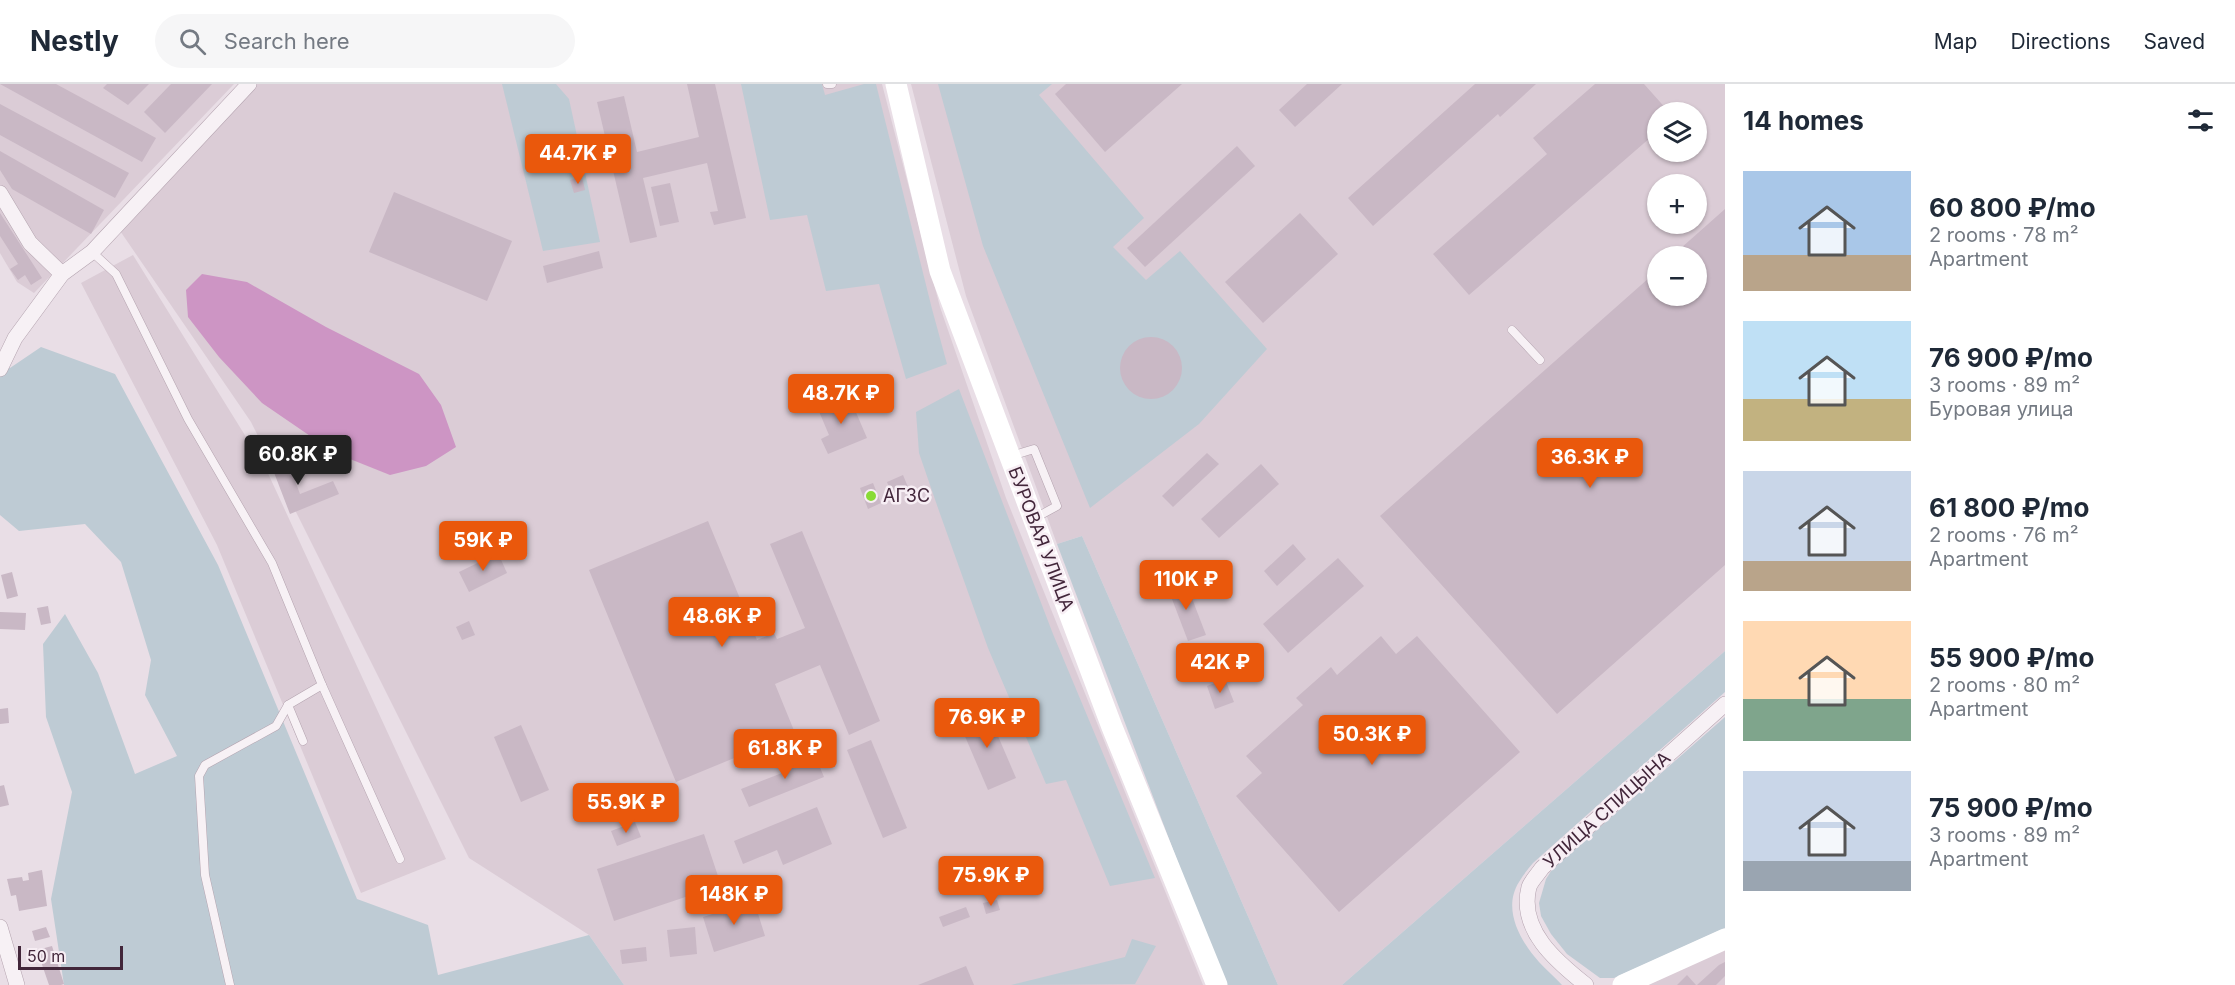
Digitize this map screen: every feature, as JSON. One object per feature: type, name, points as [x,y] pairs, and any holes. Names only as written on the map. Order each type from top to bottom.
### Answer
[{"type":"main road","name":"БУРОВАЯ УЛИЦА","points":[[896,84],[940,271],[1141,802],[1217,985]]},
{"type":"main road","points":[[1623,985],[1725,939]]},
{"type":"street","points":[[0,369],[15,338],[62,274],[92,252],[249,84]]},
{"type":"street","points":[[0,193],[30,243],[62,274]]},
{"type":"street","name":"УЛИЦА СПИЦЫНА","points":[[1586,985],[1546,951],[1534,927],[1528,908],[1529,886],[1542,868],[1725,704]]},
{"type":"street","points":[[0,927],[17,985]]},
{"type":"lane","points":[[827,84],[832,84]]},
{"type":"lane","points":[[92,252],[116,274],[189,419],[272,563],[322,685],[400,859]]},
{"type":"lane","points":[[1512,330],[1540,360]]},
{"type":"lane","points":[[230,985],[205,875],[199,776],[205,765],[276,726],[288,705],[322,685]]},
{"type":"lane","points":[[288,705],[303,741]]},
{"type":"shaded area","points":[[0,84],[234,84],[34,293],[17,282],[0,253]]},
{"type":"shaded area","points":[[251,84],[882,84],[940,307],[1006,498],[1203,985],[624,985],[589,935],[469,858],[251,422],[114,222]]},
{"type":"shaded area","points":[[502,84],[556,84],[569,99],[600,242],[543,251]]},
{"type":"shaded area","points":[[741,84],[822,84],[825,95],[864,84],[876,84],[947,364],[906,379],[879,284],[826,291],[807,215],[770,220]]},
{"type":"shaded area","points":[[911,84],[1725,84],[1725,651],[1342,985],[1278,985],[1082,536],[1057,544],[966,296]]},
{"type":"shaded area","points":[[938,84],[1052,84],[1039,95],[1144,218],[1113,247],[1146,280],[1180,251],[1267,349],[1199,424],[1090,508],[983,246]]},
{"type":"shaded area","points":[[133,255],[266,469],[446,859],[361,893],[217,545],[81,283]]},
{"type":"shaded area","points":[[202,274],[247,282],[326,327],[419,374],[441,405],[456,447],[426,466],[390,475],[335,453],[262,403],[219,357],[188,317],[186,290]]},
{"type":"shaded area","points":[[41,347],[115,374],[218,565],[357,899],[428,925],[438,975],[589,935],[624,985],[64,985],[51,899],[72,792],[46,717],[43,644],[65,614],[98,673],[135,774],[177,756],[145,695],[151,660],[121,562],[85,524],[19,531],[0,515],[0,363],[10,368]]},
{"type":"shaded area","points":[[959,389],[1053,634],[1155,878],[1110,886],[1066,780],[1046,784],[988,648],[919,453],[916,412]]},
{"type":"shaded area","points":[[1082,536],[1278,985],[1227,985],[1057,544]]},
{"type":"shaded area","points":[[1725,651],[1725,692],[1533,863],[1514,892],[1513,914],[1520,935],[1532,954],[1562,985],[1342,985]]},
{"type":"shaded area","points":[[1725,717],[1725,928],[1614,978],[1600,978],[1567,954],[1551,934],[1541,916],[1539,903],[1546,879],[1553,868]]},
{"type":"shaded area","points":[[1132,939],[1156,946],[1135,984],[1011,985],[1125,957]]},
{"type":"shaded area","points":[[1725,949],[1725,985],[1646,985]]},
{"type":"building","points":[[0,84],[56,84],[156,138],[142,162]]},
{"type":"building","points":[[107,84],[149,84],[128,105],[103,88]]},
{"type":"building","points":[[171,84],[212,84],[165,133],[144,112]]},
{"type":"building","points":[[687,84],[715,84],[746,218],[714,225],[710,212],[718,211],[707,163],[643,178],[657,237],[630,243],[597,102],[624,96],[637,152],[699,137]]},
{"type":"building","points":[[1066,84],[1182,84],[1105,152],[1055,94]]},
{"type":"building","points":[[1307,84],[1342,84],[1295,127],[1279,110]]},
{"type":"building","points":[[1475,84],[1536,84],[1500,117],[1498,114],[1373,226],[1348,198]]},
{"type":"building","points":[[1595,84],[1644,84],[1660,102],[1647,102],[1647,141],[1469,295],[1433,254],[1547,154],[1533,138]]},
{"type":"building","points":[[0,104],[129,173],[115,198],[0,135]]},
{"type":"building","points":[[1237,146],[1255,166],[1145,267],[1127,248]]},
{"type":"building","points":[[0,151],[104,210],[91,234],[12,189],[0,170]]},
{"type":"building","points":[[582,177],[585,190],[574,193],[570,180]]},
{"type":"building","points":[[670,183],[679,222],[660,226],[651,187]]},
{"type":"building","points":[[394,192],[512,241],[487,301],[369,252]]},
{"type":"building","points":[[1725,209],[1725,565],[1557,714],[1380,516],[1647,280],[1647,306],[1707,306],[1707,246],[1683,246],[1697,234],[1707,234],[1707,225]]},
{"type":"building","points":[[0,213],[42,278],[31,285],[25,275],[18,280],[10,269],[18,264],[0,236]]},
{"type":"building","points":[[1300,213],[1338,254],[1263,323],[1225,282]]},
{"type":"building","points":[[599,251],[603,268],[547,283],[543,266]]},
{"type":"building","points":[[1145,337],[1157,337],[1173,346],[1180,356],[1182,368],[1180,380],[1173,390],[1157,399],[1145,399],[1134,394],[1125,385],[1120,374],[1120,362],[1125,351],[1134,342]]},
{"type":"building","points":[[849,396],[867,438],[828,454],[821,439],[829,435],[818,409]]},
{"type":"building","points":[[269,435],[275,450],[260,456],[254,441]]},
{"type":"building","points":[[284,451],[300,494],[333,481],[339,494],[290,514],[268,457]]},
{"type":"building","points":[[1207,453],[1219,464],[1173,507],[1162,496]]},
{"type":"building","points":[[1261,464],[1279,484],[1219,538],[1201,519]]},
{"type":"building","name":"АГЗС","points":[[903,475],[908,487],[892,494],[887,482]]},
{"type":"building","name":"АГЗС","points":[[873,483],[881,503],[868,509],[860,488]]},
{"type":"building","points":[[708,521],[757,640],[774,633],[777,639],[805,628],[770,544],[802,531],[880,721],[849,735],[820,665],[775,684],[795,733],[676,782],[589,570]]},
{"type":"building","points":[[1293,544],[1306,559],[1277,586],[1264,571]]},
{"type":"building","points":[[498,553],[507,573],[469,592],[459,572]]},
{"type":"building","points":[[1338,558],[1364,586],[1288,653],[1263,624]]},
{"type":"building","points":[[12,572],[18,596],[7,599],[1,575]]},
{"type":"building","points":[[1185,580],[1206,635],[1188,641],[1167,586]]},
{"type":"building","points":[[48,606],[51,623],[41,625],[37,608]]},
{"type":"building","points":[[0,612],[26,613],[25,630],[0,629]]},
{"type":"building","points":[[469,621],[475,635],[462,640],[456,627]]},
{"type":"building","points":[[1381,636],[1396,654],[1417,636],[1520,752],[1339,912],[1236,796],[1262,773],[1246,756],[1303,705],[1296,698],[1331,667],[1337,675]]},
{"type":"building","points":[[1225,679],[1234,702],[1215,709],[1207,686]]},
{"type":"building","points":[[8,708],[9,723],[0,724],[0,709]]},
{"type":"building","points":[[986,708],[1016,778],[988,790],[958,720]]},
{"type":"building","points":[[521,725],[549,790],[521,802],[494,737]]},
{"type":"building","points":[[871,740],[907,828],[883,838],[847,750]]},
{"type":"building","points":[[814,753],[824,777],[749,807],[741,789],[782,773],[780,767]]},
{"type":"building","points":[[4,785],[9,805],[0,807],[0,786]]},
{"type":"building","points":[[817,807],[832,844],[783,865],[777,850],[743,864],[734,841]]},
{"type":"building","points":[[635,822],[641,837],[617,846],[611,831]]},
{"type":"building","points":[[704,834],[721,885],[614,921],[597,869]]},
{"type":"building","points":[[42,870],[47,906],[19,911],[16,895],[11,896],[7,879],[22,877],[23,881],[29,880],[28,873]]},
{"type":"building","points":[[997,900],[1000,910],[986,914],[983,903]]},
{"type":"building","points":[[754,901],[765,936],[714,952],[703,917]]},
{"type":"building","points":[[966,907],[970,917],[943,927],[939,917]]},
{"type":"building","points":[[46,927],[50,937],[35,941],[32,931]]},
{"type":"building","points":[[695,927],[697,954],[670,957],[667,930]]},
{"type":"building","points":[[52,946],[64,984],[61,985],[49,985],[37,950]]},
{"type":"building","points":[[646,947],[647,961],[622,964],[620,950]]},
{"type":"building","points":[[1725,962],[1725,976],[1716,985],[1697,985],[1719,965]]},
{"type":"building","points":[[966,966],[974,985],[918,985]]},
{"type":"building","points":[[1687,975],[1696,985],[1677,985]]},
{"type":"place","name":"АГЗС","points":[[871,496]]}]
